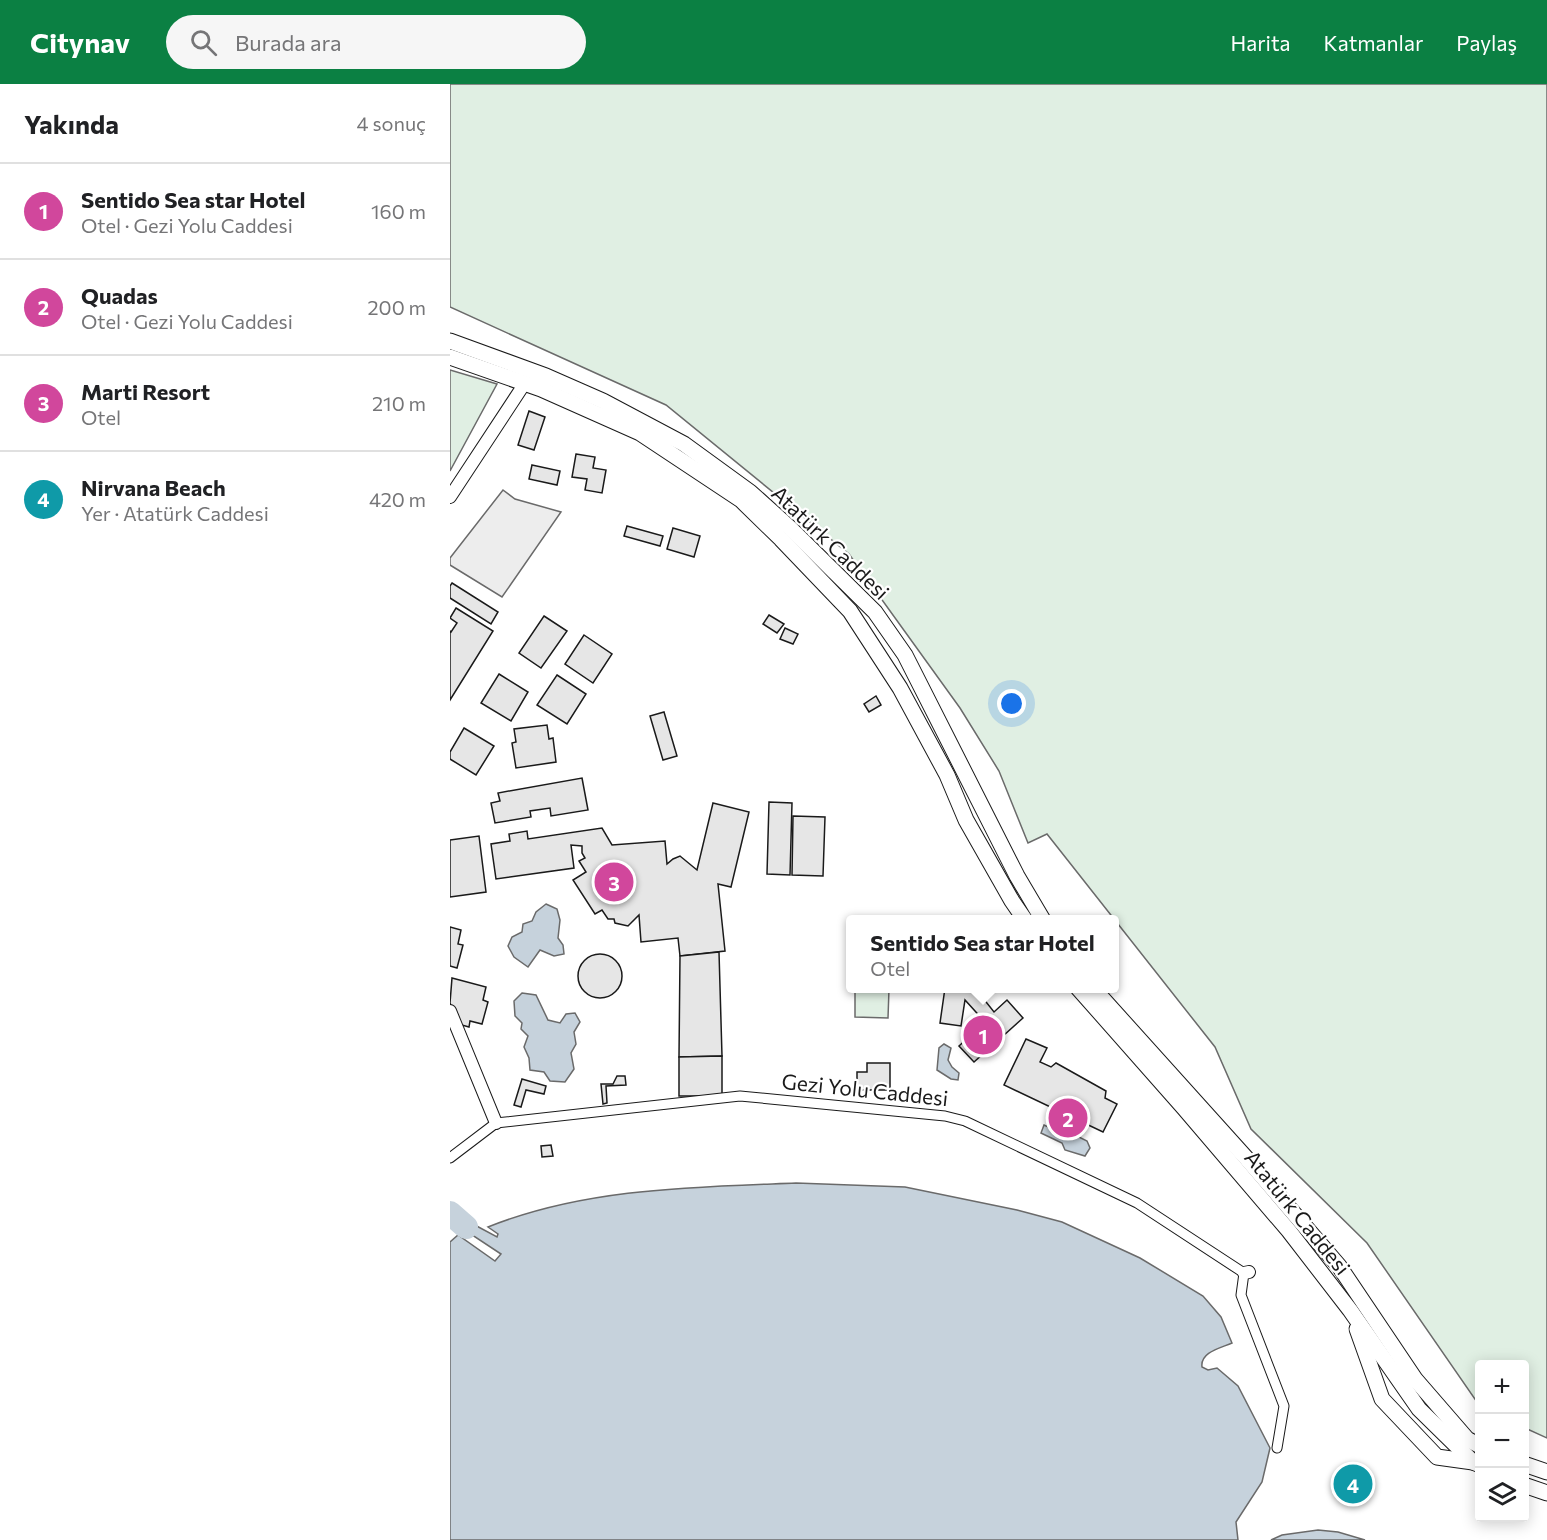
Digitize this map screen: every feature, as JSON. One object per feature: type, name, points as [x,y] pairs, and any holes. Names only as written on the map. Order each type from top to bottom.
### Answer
[{"type":"street","name":"Atatürk Caddesi","points":[[450,341],[546,376],[603,401],[684,444],[750,492],[799,537],[875,612],[905,655],[1012,866],[1040,915]]},
{"type":"street","name":"Atatürk Caddesi","points":[[450,357],[525,383],[640,432],[741,500],[850,610],[900,688],[947,775],[966,820],[1022,915]]},
{"type":"street","points":[[451,494],[525,383]]},
{"type":"street","name":"Atatürk Caddesi","points":[[1081,993],[1274,1214],[1350,1310],[1419,1409],[1475,1463]]},
{"type":"street","name":"Atatürk Caddesi","points":[[1098,993],[1248,1159],[1339,1266],[1415,1379],[1467,1439],[1475,1444]]},
{"type":"street","points":[[450,1011],[496,1123],[450,1158]]},
{"type":"street","name":"Gezi Yolu Caddesi","points":[[496,1123],[740,1096],[945,1116],[965,1121],[1137,1203],[1247,1273],[1241,1295],[1284,1406],[1277,1448]]},
{"type":"street","points":[[1350,1310],[1382,1399],[1437,1457],[1475,1464]]},
{"type":"street","points":[[1529,1466],[1547,1472]]},
{"type":"street","points":[[1529,1487],[1547,1493]]},
{"type":"green space","points":[[450,84],[1547,84],[1547,1438],[1529,1430],[1529,1360],[1475,1360],[1475,1399],[1367,1243],[1251,1129],[1215,1047],[1119,925],[1119,915],[1111,915],[1047,834],[1028,843],[999,771],[960,708],[849,554],[666,405],[450,307]]},
{"type":"green space","points":[[450,370],[497,384],[450,471]]},
{"type":"green space","points":[[855,993],[889,993],[888,1018],[855,1017]]},
{"type":"shaded area","points":[[503,490],[515,499],[561,512],[502,597],[450,565],[450,558]]},
{"type":"shaded area","points":[[546,904],[557,909],[560,920],[558,938],[563,945],[564,954],[554,956],[540,950],[528,967],[514,957],[508,946],[512,937],[522,932],[523,924],[532,921],[536,912]]},
{"type":"shaded area","points":[[522,993],[536,995],[548,1020],[560,1023],[566,1014],[575,1013],[580,1022],[574,1032],[576,1044],[571,1053],[574,1069],[565,1082],[550,1081],[544,1072],[530,1070],[529,1058],[524,1047],[528,1036],[521,1029],[522,1023],[515,1016],[514,1001]]},
{"type":"shaded area","points":[[944,1044],[951,1048],[948,1060],[959,1073],[958,1080],[951,1079],[937,1070],[939,1048]]},
{"type":"shaded area","points":[[1044,1125],[1065,1135],[1069,1132],[1087,1141],[1090,1148],[1085,1156],[1065,1150],[1062,1143],[1041,1133]]},
{"type":"shaded area","points":[[796,1183],[905,1187],[1017,1210],[1062,1222],[1140,1258],[1203,1296],[1221,1317],[1232,1343],[1208,1354],[1202,1362],[1202,1367],[1208,1370],[1217,1368],[1238,1386],[1270,1448],[1262,1482],[1236,1522],[1238,1540],[450,1540],[450,1242],[458,1235],[495,1261],[501,1254],[463,1229],[471,1223],[497,1237],[498,1234],[488,1227],[525,1214],[601,1197],[679,1188]]},
{"type":"shaded area","points":[[1318,1530],[1338,1532],[1365,1540],[1271,1540],[1282,1535]]},
{"type":"building","points":[[529,411],[545,417],[534,450],[518,445]]},
{"type":"building","points":[[576,454],[595,457],[593,468],[606,470],[602,493],[585,490],[587,479],[572,477]]},
{"type":"building","points":[[532,465],[560,471],[557,485],[529,479]]},
{"type":"building","points":[[627,526],[663,536],[660,546],[624,536]]},
{"type":"building","points":[[673,528],[700,536],[694,557],[667,549]]},
{"type":"building","points":[[452,583],[498,612],[491,624],[450,598]]},
{"type":"building","points":[[456,608],[493,631],[450,700],[450,631],[457,623],[450,618]]},
{"type":"building","points":[[769,615],[784,624],[777,633],[763,624]]},
{"type":"building","points":[[544,616],[567,631],[541,668],[519,653]]},
{"type":"building","points":[[785,628],[798,634],[793,644],[780,639]]},
{"type":"building","points":[[584,635],[612,654],[593,683],[565,664]]},
{"type":"building","points":[[499,674],[528,692],[511,721],[481,703]]},
{"type":"building","points":[[557,675],[586,694],[567,724],[537,705]]},
{"type":"building","points":[[876,696],[881,705],[869,712],[864,704]]},
{"type":"building","points":[[664,712],[677,756],[663,760],[650,716]]},
{"type":"building","points":[[547,725],[549,739],[553,738],[556,762],[516,768],[512,743],[516,742],[514,729]]},
{"type":"building","points":[[464,728],[494,746],[476,775],[450,759],[450,752]]},
{"type":"building","points":[[582,778],[588,810],[551,816],[550,808],[530,811],[531,817],[495,823],[491,803],[500,801],[498,793]]},
{"type":"building","points":[[769,802],[792,803],[790,875],[767,874]]},
{"type":"building","points":[[713,803],[749,812],[731,887],[718,884],[725,951],[680,956],[678,938],[641,942],[639,915],[628,926],[615,923],[614,919],[608,919],[602,910],[595,914],[573,880],[586,872],[579,861],[585,858],[582,846],[571,845],[574,868],[496,879],[491,844],[510,841],[509,834],[527,831],[528,839],[602,828],[612,845],[665,841],[667,864],[680,856],[697,870]]},
{"type":"building","points":[[793,816],[825,817],[823,876],[792,875]]},
{"type":"building","points":[[479,836],[486,892],[450,897],[450,840]]},
{"type":"building","points":[[450,927],[461,930],[458,944],[463,945],[457,968],[450,966]]},
{"type":"building","points":[[719,952],[722,1056],[679,1057],[680,956]]},
{"type":"building","points":[[600,954],[609,955],[616,960],[621,967],[621,985],[616,992],[609,997],[600,998],[591,997],[584,992],[579,985],[578,976],[579,967],[584,960],[591,955]]},
{"type":"building","points":[[452,978],[486,987],[483,1000],[488,1002],[482,1024],[470,1021],[469,1027],[458,1024],[450,1003]]},
{"type":"building","points":[[944,993],[979,993],[994,1012],[1007,1000],[1023,1018],[974,1062],[959,1046],[985,1022],[965,1000],[961,1026],[940,1023]]},
{"type":"building","points":[[1026,1039],[1047,1048],[1040,1062],[1051,1067],[1056,1063],[1106,1091],[1105,1098],[1117,1104],[1103,1132],[1004,1085]]},
{"type":"building","points":[[722,1056],[722,1096],[679,1096],[679,1057]]},
{"type":"building","points":[[867,1063],[890,1063],[890,1090],[857,1090],[857,1072],[867,1072]]},
{"type":"building","points":[[617,1076],[625,1076],[626,1085],[606,1086],[607,1103],[603,1104],[601,1084],[613,1084]]},
{"type":"building","points":[[522,1079],[546,1086],[544,1094],[526,1090],[521,1107],[514,1105]]},
{"type":"building","points":[[551,1145],[553,1156],[542,1157],[541,1146]]},
{"type":"waterway","points":[[450,1213],[466,1227]]},
{"type":"place","name":"Marti Resort","points":[[614,882]]},
{"type":"place","name":"Sentido Sea star Hotel","points":[[983,1035]]},
{"type":"place","name":"Quadas","points":[[1068,1118]]},
{"type":"place","name":"Nirvana Beach","points":[[1353,1484]]}]
